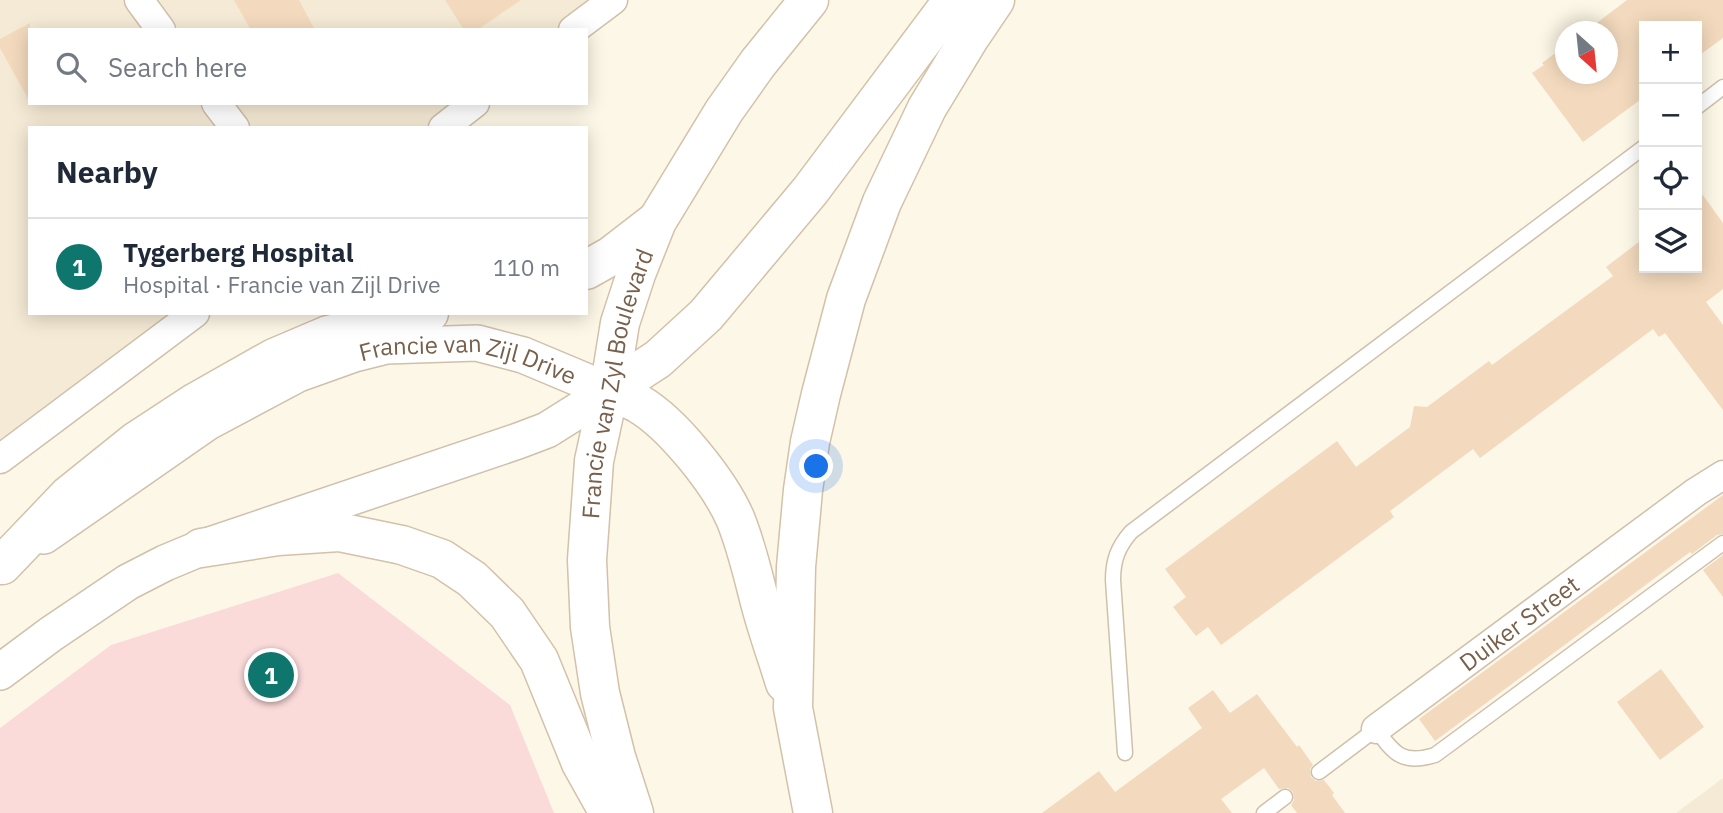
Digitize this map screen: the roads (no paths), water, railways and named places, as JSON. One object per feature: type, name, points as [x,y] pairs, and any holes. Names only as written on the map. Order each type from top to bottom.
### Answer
[{"type":"main road","name":"Francie van Zyl Boulevard","points":[[634,813],[600,693],[590,627],[587,560],[594,461],[610,391],[621,323],[636,274],[657,221],[724,111],[758,63],[809,0]]},
{"type":"main road","points":[[610,391],[658,359],[706,315],[810,191],[953,0]]},
{"type":"main road","points":[[793,708],[796,567],[803,489],[818,406],[845,299],[883,202],[927,108],[995,0]]},
{"type":"main road","points":[[588,269],[611,256],[657,221]]},
{"type":"main road","points":[[1,566],[69,495],[135,442],[197,402],[274,358],[328,335],[420,315]]},
{"type":"main road","points":[[610,391],[640,405],[657,417],[690,451],[734,515],[747,548],[761,607],[793,708],[813,813]]},
{"type":"main road","points":[[201,548],[278,536],[339,532],[402,545],[442,559],[472,579],[507,612],[539,660],[581,763],[609,813]]},
{"type":"street","points":[[139,0],[160,28]]},
{"type":"street","points":[[576,28],[613,0]]},
{"type":"street","points":[[218,105],[233,126]]},
{"type":"street","points":[[446,126],[472,105]]},
{"type":"street","points":[[0,459],[192,315]]},
{"type":"street","name":"Francie van Zijl Drive","points":[[1,566],[208,422],[298,374],[354,355],[386,346],[477,342],[523,355],[610,391]]},
{"type":"street","name":"Francie van Zijl Drive","points":[[0,672],[128,582],[165,563],[201,548],[547,430],[610,391]]},
{"type":"street","name":"Duiker Street","points":[[1376,729],[1696,492],[1723,475]]},
{"type":"lane","points":[[1702,103],[1723,88]]},
{"type":"lane","points":[[1125,753],[1113,573],[1117,552],[1131,532],[1639,151]]},
{"type":"lane","points":[[1376,729],[1391,750],[1400,756],[1423,759],[1435,755],[1723,543]]},
{"type":"lane","name":"Duiker Street","points":[[1319,772],[1376,729]]},
{"type":"lane","points":[[1264,813],[1285,797]]},
{"type":"place","name":"Tygerberg Hospital","points":[[271,675]]}]
